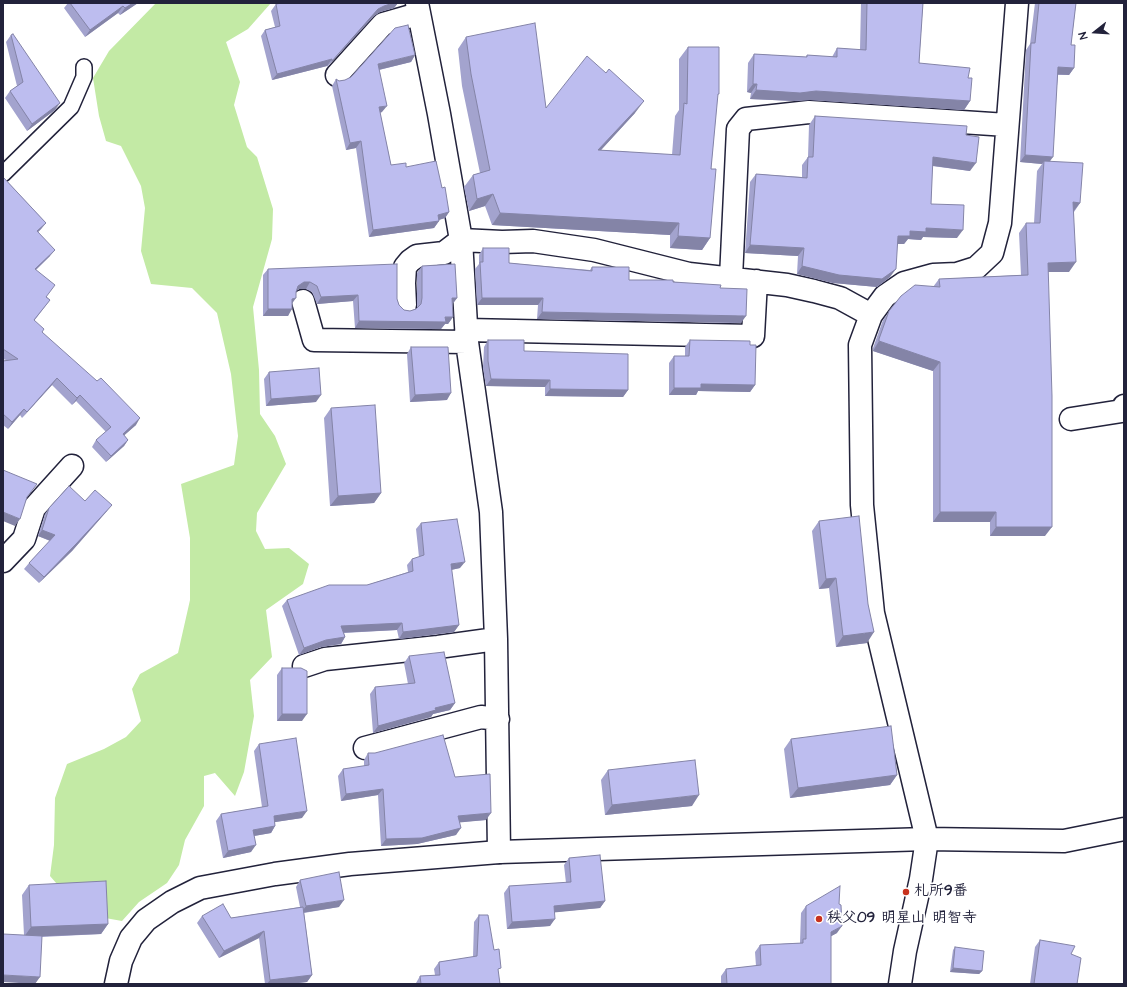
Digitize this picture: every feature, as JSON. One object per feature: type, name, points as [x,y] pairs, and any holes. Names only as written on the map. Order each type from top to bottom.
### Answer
[{"type":"street","points":[[900,984],[904,951],[921,879],[927,839],[873,612],[862,505],[859,366],[860,345],[872,315],[885,296],[904,283],[933,275],[957,274],[976,268],[992,253],[1000,223],[1017,3]]},
{"type":"street","points":[[336,76],[383,24],[417,9],[439,114],[461,240],[467,336],[491,512],[498,719],[499,852]]},
{"type":"street","points":[[731,278],[738,129],[746,119],[809,112],[1007,125]]},
{"type":"street","points":[[405,305],[405,267],[417,256],[444,253],[461,240],[502,242],[533,241],[594,250],[689,274],[787,285],[840,298],[872,315]]},
{"type":"street","points":[[303,301],[314,340],[467,336],[753,336],[756,281]]},
{"type":"street","points":[[1071,420],[1122,411],[1124,406]]},
{"type":"street","points":[[3,561],[24,539],[34,508],[72,466]]},
{"type":"street","points":[[304,666],[325,659],[438,647],[496,639]]},
{"type":"street","points":[[365,748],[481,717],[498,719]]},
{"type":"street","points":[[116,984],[121,961],[131,938],[146,920],[172,902],[200,888],[275,874],[350,864],[499,852],[927,839],[1064,841],[1124,829]]},
{"type":"lane","points":[[3,174],[71,107],[84,77],[84,67]]},
{"type":"green space","points":[[156,3],[271,3],[248,29],[226,42],[240,82],[234,105],[247,147],[257,157],[273,209],[272,239],[253,307],[259,370],[260,414],[275,436],[286,464],[257,513],[256,531],[265,549],[289,548],[309,564],[303,584],[266,610],[272,657],[250,680],[254,716],[244,772],[235,796],[215,773],[204,776],[204,806],[185,840],[179,865],[167,883],[139,902],[122,921],[83,914],[50,876],[54,845],[55,798],[67,764],[104,749],[126,737],[141,721],[132,689],[140,674],[178,653],[190,600],[190,538],[181,484],[234,465],[238,436],[231,374],[217,313],[192,288],[151,284],[141,251],[145,208],[141,186],[121,146],[106,141],[99,116],[93,78],[109,51]]},
{"type":"building","points":[[70,3],[133,3],[125,8],[123,6],[90,30]]},
{"type":"building","points":[[393,3],[378,9],[332,61],[332,59],[277,74],[265,30],[280,26],[276,4]]},
{"type":"building","points":[[867,3],[923,3],[919,63],[970,68],[968,78],[972,78],[970,101],[816,91],[800,93],[756,90],[757,84],[753,84],[754,54],[837,57],[837,48],[866,50]]},
{"type":"building","points":[[1039,3],[1076,3],[1071,45],[1075,45],[1074,68],[1058,67],[1053,157],[1025,155],[1031,43],[1035,43]]},
{"type":"building","points":[[535,23],[546,108],[587,56],[606,73],[609,69],[644,101],[598,150],[680,155],[684,103],[687,104],[688,47],[719,47],[719,94],[711,169],[716,169],[710,238],[678,236],[679,223],[500,213],[493,194],[477,199],[473,175],[490,170],[471,74],[466,37]]},
{"type":"building","points":[[408,25],[415,55],[378,64],[387,106],[379,107],[391,165],[406,163],[406,167],[436,161],[442,188],[445,187],[449,212],[438,215],[439,221],[373,230],[361,141],[350,143],[336,79],[339,81],[351,77],[395,28]]},
{"type":"building","points":[[13,34],[60,103],[32,124],[10,91],[23,82],[11,35]]},
{"type":"building","points":[[815,116],[967,126],[966,135],[979,137],[976,163],[933,157],[931,204],[964,205],[963,230],[926,228],[926,232],[910,231],[910,236],[898,236],[896,269],[882,279],[839,275],[802,266],[804,248],[750,245],[756,174],[807,178],[808,157],[813,157]]},
{"type":"building","points":[[1044,161],[1083,163],[1080,203],[1073,202],[1076,262],[1048,263],[1052,396],[1052,527],[996,527],[996,512],[940,512],[940,362],[879,341],[879,339],[889,311],[901,296],[915,285],[940,287],[939,279],[1028,275],[1026,223],[1040,223]]},
{"type":"building","points":[[3,177],[46,223],[37,231],[55,250],[35,269],[55,285],[46,297],[50,300],[34,320],[44,329],[42,332],[97,381],[101,378],[140,418],[123,434],[128,440],[111,456],[96,440],[111,427],[80,395],[77,398],[57,378],[27,412],[24,409],[12,422],[3,414],[3,361],[18,359],[3,349]]},
{"type":"building","points":[[483,248],[509,248],[509,263],[592,271],[592,267],[629,267],[629,280],[673,280],[673,282],[721,285],[720,288],[747,289],[746,316],[542,312],[543,298],[482,298],[480,262],[483,262]]},
{"type":"building","points":[[397,264],[397,299],[399,305],[404,310],[410,311],[416,309],[421,304],[422,266],[455,264],[457,298],[452,298],[453,317],[445,317],[446,322],[359,321],[358,295],[321,297],[317,286],[310,282],[304,282],[298,286],[296,298],[292,299],[292,309],[268,309],[268,269]]},
{"type":"building","points":[[488,340],[524,340],[524,351],[628,354],[628,390],[550,389],[550,380],[491,379],[488,361]]},
{"type":"building","points":[[690,340],[750,341],[750,345],[756,345],[755,385],[701,384],[701,388],[674,388],[674,356],[689,356]]},
{"type":"building","points":[[411,347],[448,347],[451,393],[415,395]]},
{"type":"building","points":[[319,368],[321,395],[271,399],[269,372]]},
{"type":"building","points":[[375,405],[381,493],[338,496],[331,408]]},
{"type":"building","points":[[3,470],[37,484],[27,497],[20,519],[3,512]]},
{"type":"building","points":[[69,486],[85,501],[95,490],[112,505],[44,577],[29,563],[55,535],[42,530],[49,508]]},
{"type":"building","points":[[859,516],[868,604],[874,632],[843,636],[836,578],[826,579],[819,521]]},
{"type":"building","points":[[457,519],[465,562],[451,564],[459,625],[403,632],[402,623],[341,626],[345,637],[326,640],[304,648],[287,600],[329,585],[367,585],[413,571],[412,559],[424,555],[421,523]]},
{"type":"building","points":[[444,652],[455,703],[435,708],[436,710],[378,726],[375,687],[415,683],[409,656]]},
{"type":"building","points":[[282,668],[301,668],[307,671],[307,714],[282,714]]},
{"type":"building","points":[[891,726],[897,775],[798,788],[791,739]]},
{"type":"building","points":[[443,735],[455,777],[490,774],[491,813],[458,816],[461,828],[422,838],[386,839],[383,789],[346,794],[343,769],[369,765],[368,753],[375,753]]},
{"type":"building","points":[[296,738],[307,811],[274,816],[275,826],[253,830],[256,845],[228,851],[221,814],[268,806],[259,744]]},
{"type":"building","points":[[695,760],[699,795],[612,805],[608,770]]},
{"type":"building","points":[[600,855],[605,901],[554,906],[555,919],[512,922],[509,886],[571,882],[569,858]]},
{"type":"building","points":[[339,872],[344,900],[306,906],[300,880]]},
{"type":"building","points":[[106,881],[108,924],[31,927],[29,885]]},
{"type":"building","points":[[840,886],[839,904],[841,905],[842,926],[831,932],[831,984],[727,984],[726,969],[761,965],[760,945],[803,943],[803,939],[806,939],[806,906]]},
{"type":"building","points":[[223,904],[231,918],[303,907],[312,975],[270,980],[264,931],[224,951],[202,916]]},
{"type":"building","points":[[479,915],[488,915],[494,950],[499,949],[501,968],[498,969],[500,984],[421,984],[420,976],[440,975],[439,962],[477,956]]},
{"type":"building","points":[[3,934],[42,936],[40,977],[3,975]]},
{"type":"building","points":[[1040,940],[1075,946],[1071,954],[1081,958],[1077,984],[1034,984]]},
{"type":"building","points":[[955,947],[984,951],[982,971],[953,968]]},
{"type":"place","name":"札所9番","points":[[906,892]]},
{"type":"place","name":"秩父09 明星山 明智寺","points":[[819,919]]}]
